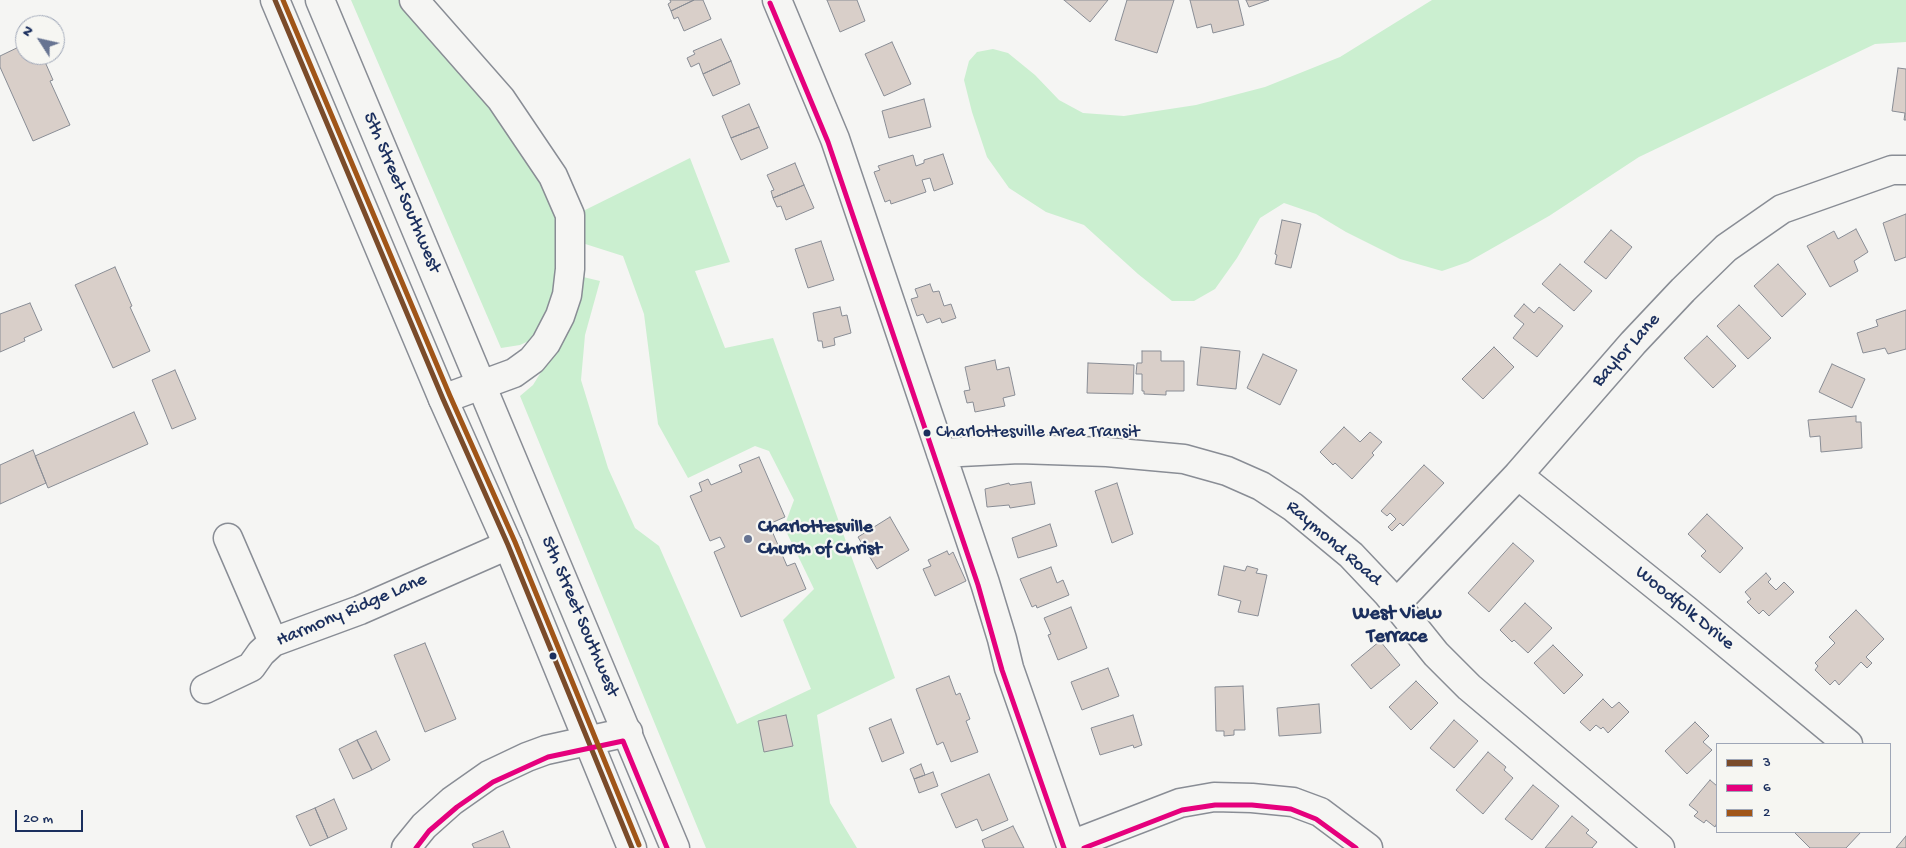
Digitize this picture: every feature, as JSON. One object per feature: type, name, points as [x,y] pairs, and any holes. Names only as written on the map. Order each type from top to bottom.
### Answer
[{"type":"street","name":"5th Street Southwest","points":[[275,0],[443,399],[508,545],[632,848]]},
{"type":"street","name":"5th Street Southwest","points":[[320,0],[675,848]]},
{"type":"street","points":[[414,0],[501,99],[553,176],[570,215],[570,269],[567,295],[560,316],[546,343],[532,360],[514,373],[443,399]]},
{"type":"street","points":[[777,0],[835,139],[988,592],[1009,668],[1071,846],[1180,803],[1214,797],[1293,802],[1320,812],[1368,848]]},
{"type":"street","name":"Baylor Lane","points":[[1396,604],[1518,475],[1633,343],[1726,248],[1782,209],[1892,170],[1906,170]]},
{"type":"street","name":"Raymond Road","points":[[941,453],[1019,449],[1107,452],[1184,459],[1227,471],[1261,486],[1293,506],[1351,555],[1396,604],[1436,654],[1469,687],[1660,848]]},
{"type":"street","name":"Woodfolk Drive","points":[[1518,475],[1686,610],[1847,743]]},
{"type":"street","points":[[228,538],[273,642]]},
{"type":"street","name":"Harmony Ridge Lane","points":[[205,689],[251,667],[261,653],[273,642],[360,610],[508,545]]},
{"type":"street","points":[[406,848],[424,826],[452,800],[489,775],[546,750],[628,732]]},
{"type":"green space","points":[[351,0],[400,0],[457,59],[562,208],[562,274],[546,325],[531,340],[520,345],[501,348]]},
{"type":"green space","points":[[1432,0],[1906,0],[1906,42],[1875,44],[1639,157],[1549,216],[1468,262],[1442,271],[1400,259],[1346,232],[1316,214],[1284,203],[1260,218],[1237,258],[1215,289],[1194,301],[1172,301],[1138,274],[1084,225],[1046,212],[1009,188],[987,157],[964,80],[969,61],[977,52],[993,49],[1008,53],[1035,75],[1059,100],[1083,113],[1124,116],[1196,105],[1265,87],[1340,57]]},
{"type":"green space","points":[[690,158],[730,262],[695,271],[725,348],[773,338],[895,678],[817,715],[830,803],[857,848],[706,848],[520,396],[533,385],[546,364],[579,276],[600,281],[585,335],[581,380],[608,468],[635,528],[659,546],[737,724],[811,689],[783,620],[814,589],[784,527],[794,500],[769,451],[755,446],[688,478],[658,424],[644,314],[623,256],[579,242],[575,215]]},
{"type":"building","points":[[670,0],[694,0],[671,11],[668,4],[671,2]]},
{"type":"building","points":[[694,0],[703,0],[711,19],[684,31],[678,17],[674,19],[671,11]]},
{"type":"building","points":[[827,0],[857,0],[865,21],[840,32]]},
{"type":"building","points":[[1064,0],[1108,0],[1090,22]]},
{"type":"building","points":[[1127,0],[1174,0],[1157,53],[1115,40]]},
{"type":"building","points":[[1190,0],[1238,0],[1244,25],[1213,33],[1211,24],[1197,28]]},
{"type":"building","points":[[1246,0],[1269,0],[1249,7]]},
{"type":"building","points":[[721,39],[731,61],[703,74],[699,63],[691,67],[687,58],[695,54],[693,51]]},
{"type":"building","points":[[892,42],[911,84],[884,96],[865,54]]},
{"type":"building","points":[[15,49],[15,65],[46,65],[53,80],[50,81],[70,125],[33,141],[0,67],[0,56]]},
{"type":"building","points":[[731,61],[740,84],[713,96],[703,74]]},
{"type":"building","points":[[1898,68],[1906,69],[1906,120],[1904,120],[1905,113],[1892,111]]},
{"type":"building","points":[[924,99],[931,127],[889,138],[882,111]]},
{"type":"building","points":[[749,104],[759,127],[731,138],[722,116]]},
{"type":"building","points":[[759,127],[768,148],[741,160],[731,138]]},
{"type":"building","points":[[943,154],[953,184],[934,191],[930,178],[922,180],[926,192],[891,204],[890,200],[885,202],[874,172],[880,170],[878,166],[913,155],[916,166],[924,163],[924,160]]},
{"type":"building","points":[[795,163],[804,185],[773,198],[771,191],[774,190],[767,175]]},
{"type":"building","points":[[804,185],[814,208],[786,220],[781,206],[777,207],[773,198]]},
{"type":"building","points":[[1906,214],[1906,257],[1895,261],[1883,223]]},
{"type":"building","points":[[1282,220],[1301,224],[1291,268],[1275,264],[1277,255],[1275,254]]},
{"type":"building","points":[[1856,229],[1868,252],[1854,261],[1858,271],[1830,287],[1807,246],[1834,231],[1838,239]]},
{"type":"building","points":[[1611,230],[1632,247],[1606,279],[1584,262]]},
{"type":"building","points":[[821,241],[834,280],[808,288],[795,249]]},
{"type":"building","points":[[1560,264],[1592,291],[1574,311],[1542,284]]},
{"type":"building","points":[[1778,264],[1806,294],[1782,317],[1754,286]]},
{"type":"building","points":[[115,267],[132,306],[130,307],[150,351],[113,368],[75,285]]},
{"type":"building","points":[[930,284],[933,292],[939,291],[944,306],[951,304],[956,318],[942,323],[940,318],[927,323],[923,314],[917,316],[911,299],[918,297],[915,289]]},
{"type":"building","points":[[30,303],[42,330],[24,338],[25,341],[0,352],[0,314]]},
{"type":"building","points":[[1524,304],[1534,313],[1539,307],[1563,326],[1537,357],[1513,338],[1524,324],[1514,316]]},
{"type":"building","points":[[1739,305],[1771,338],[1748,359],[1717,326]]},
{"type":"building","points":[[840,307],[842,316],[847,315],[851,333],[834,338],[835,345],[823,348],[822,341],[818,341],[813,313]]},
{"type":"building","points":[[1906,310],[1906,349],[1888,354],[1885,348],[1863,353],[1857,333],[1878,326],[1876,320]]},
{"type":"building","points":[[1707,336],[1736,366],[1713,388],[1684,358]]},
{"type":"building","points":[[1201,347],[1240,351],[1236,389],[1197,385]]},
{"type":"building","points":[[1494,347],[1514,367],[1483,399],[1462,379]]},
{"type":"building","points":[[1142,351],[1161,351],[1161,361],[1184,361],[1184,391],[1166,391],[1166,395],[1144,394],[1144,391],[1142,391],[1142,374],[1136,374],[1137,363],[1142,363]]},
{"type":"building","points":[[1263,354],[1297,370],[1280,405],[1247,388]]},
{"type":"building","points":[[995,360],[997,370],[1009,367],[1015,395],[1003,398],[1005,406],[975,412],[973,402],[967,403],[964,391],[970,390],[965,367]]},
{"type":"building","points":[[1088,363],[1134,365],[1133,394],[1087,393]]},
{"type":"building","points":[[1832,364],[1865,379],[1852,408],[1819,392]]},
{"type":"building","points":[[175,370],[196,419],[172,429],[152,380]]},
{"type":"building","points":[[134,412],[148,444],[48,488],[35,456]]},
{"type":"building","points":[[1856,416],[1856,422],[1861,422],[1862,448],[1821,452],[1820,436],[1810,437],[1808,420]]},
{"type":"building","points":[[1344,427],[1360,442],[1370,432],[1382,442],[1372,453],[1374,455],[1352,479],[1335,463],[1333,465],[1320,452]]},
{"type":"building","points":[[33,450],[46,483],[0,504],[0,465]]},
{"type":"building","name":"Charlottesville Church of Christ","points":[[759,457],[785,517],[769,524],[787,566],[795,563],[806,589],[741,617],[714,552],[725,547],[720,537],[710,541],[690,496],[702,491],[699,483],[708,479],[711,485],[742,472],[739,465]]},
{"type":"building","points":[[1424,465],[1444,483],[1403,526],[1400,523],[1392,531],[1388,527],[1396,519],[1390,513],[1387,516],[1381,511]]},
{"type":"building","points":[[1031,482],[1035,504],[1010,508],[1009,505],[987,507],[985,489],[1009,483],[1010,485]]},
{"type":"building","points":[[1117,483],[1133,534],[1112,543],[1095,491]]},
{"type":"building","points":[[1707,514],[1743,548],[1720,573],[1701,556],[1706,551],[1688,534]]},
{"type":"building","points":[[890,517],[909,550],[877,569],[858,537]]},
{"type":"building","points":[[1050,524],[1057,546],[1018,558],[1012,538]]},
{"type":"building","points":[[1513,543],[1534,561],[1489,612],[1468,593]]},
{"type":"building","points":[[947,551],[949,555],[953,552],[966,581],[935,596],[923,569],[931,566],[928,560]]},
{"type":"building","points":[[1224,566],[1245,571],[1247,566],[1258,569],[1256,573],[1267,575],[1258,616],[1238,612],[1241,601],[1218,595]]},
{"type":"building","points":[[1051,567],[1057,583],[1063,580],[1069,595],[1037,608],[1036,605],[1032,607],[1020,579]]},
{"type":"building","points":[[1766,573],[1771,579],[1768,582],[1776,590],[1784,582],[1794,592],[1769,616],[1763,610],[1759,614],[1747,602],[1751,599],[1745,592]]},
{"type":"building","points":[[1525,603],[1552,628],[1528,653],[1514,640],[1512,642],[1500,630]]},
{"type":"building","points":[[1071,607],[1087,648],[1058,660],[1048,635],[1051,634],[1044,618]]},
{"type":"building","points":[[1856,610],[1884,639],[1866,657],[1872,663],[1867,668],[1861,662],[1839,685],[1835,680],[1830,685],[1815,670],[1818,666],[1815,663],[1835,643],[1829,637]]},
{"type":"building","points":[[1380,641],[1400,665],[1371,689],[1351,665]]},
{"type":"building","points":[[425,643],[456,719],[425,732],[394,655]]},
{"type":"building","points":[[1553,645],[1583,675],[1564,694],[1534,663]]},
{"type":"building","points":[[1108,668],[1119,696],[1082,710],[1071,682]]},
{"type":"building","points":[[949,676],[956,695],[960,693],[970,719],[966,721],[978,752],[951,762],[943,742],[937,745],[916,689]]},
{"type":"building","points":[[1416,681],[1438,703],[1411,730],[1389,707]]},
{"type":"building","points":[[1243,686],[1245,730],[1234,730],[1234,735],[1224,736],[1224,731],[1216,731],[1215,687]]},
{"type":"building","points":[[1603,699],[1612,708],[1619,702],[1629,712],[1608,733],[1603,727],[1601,729],[1596,725],[1590,731],[1580,722]]},
{"type":"building","points":[[1319,704],[1321,733],[1279,736],[1277,708]]},
{"type":"building","points":[[786,715],[793,746],[764,752],[758,721]]},
{"type":"building","points":[[1133,715],[1142,745],[1134,748],[1133,745],[1100,755],[1091,728]]},
{"type":"building","points":[[891,719],[904,753],[882,762],[869,728]]},
{"type":"building","points":[[1454,720],[1478,741],[1454,768],[1430,748]]},
{"type":"building","points":[[1695,722],[1709,736],[1703,742],[1712,750],[1687,774],[1665,751]]},
{"type":"building","points":[[376,731],[390,760],[372,770],[357,740]]},
{"type":"building","points":[[357,740],[372,770],[353,779],[339,749]]},
{"type":"building","points":[[1488,752],[1506,767],[1504,770],[1513,778],[1483,814],[1456,790]]},
{"type":"building","points":[[921,764],[925,775],[914,779],[910,769]]},
{"type":"building","points":[[933,772],[938,786],[919,793],[914,779]]},
{"type":"building","points":[[989,774],[1008,820],[982,831],[977,819],[956,828],[941,794]]},
{"type":"building","points":[[1710,780],[1716,785],[1715,827],[1706,820],[1704,823],[1694,816],[1698,812],[1689,805]]},
{"type":"building","points":[[1533,785],[1559,806],[1532,840],[1505,819]]},
{"type":"building","points":[[334,799],[347,829],[328,838],[315,808]]},
{"type":"building","points":[[315,808],[328,838],[310,846],[296,816]]},
{"type":"building","points":[[1572,816],[1589,830],[1586,833],[1597,842],[1592,848],[1545,848]]},
{"type":"building","points":[[1013,826],[1024,848],[985,848],[982,840]]},
{"type":"building","points":[[503,831],[510,848],[474,848],[472,844]]},
{"type":"building","points":[[1795,833],[1860,833],[1846,848],[1810,848]]},
{"type":"building","points":[[1906,836],[1906,848],[1896,848]]},
{"type":"transit line","name":"3","points":[[275,0],[443,399],[508,545],[632,848]]},
{"type":"transit line","name":"2","points":[[283,0],[450,396],[515,542],[639,845]]},
{"type":"transit line","name":"6","points":[[770,3],[828,142],[978,585],[1002,670],[1064,848]]},
{"type":"transit line","name":"6","points":[[416,848],[429,831],[457,807],[493,782],[548,757],[623,741],[667,848]]},
{"type":"transit line","name":"6","points":[[1084,848],[1182,810],[1215,805],[1252,805],[1291,809],[1316,819],[1356,848]]},
{"type":"place","name":"Charlottesville Area Transit","points":[[927,433]]},
{"type":"place","name":"Charlottesville Church of Christ","points":[[748,539]]},
{"type":"district","name":"West View Terrace","points":[[1397,626]]}]
